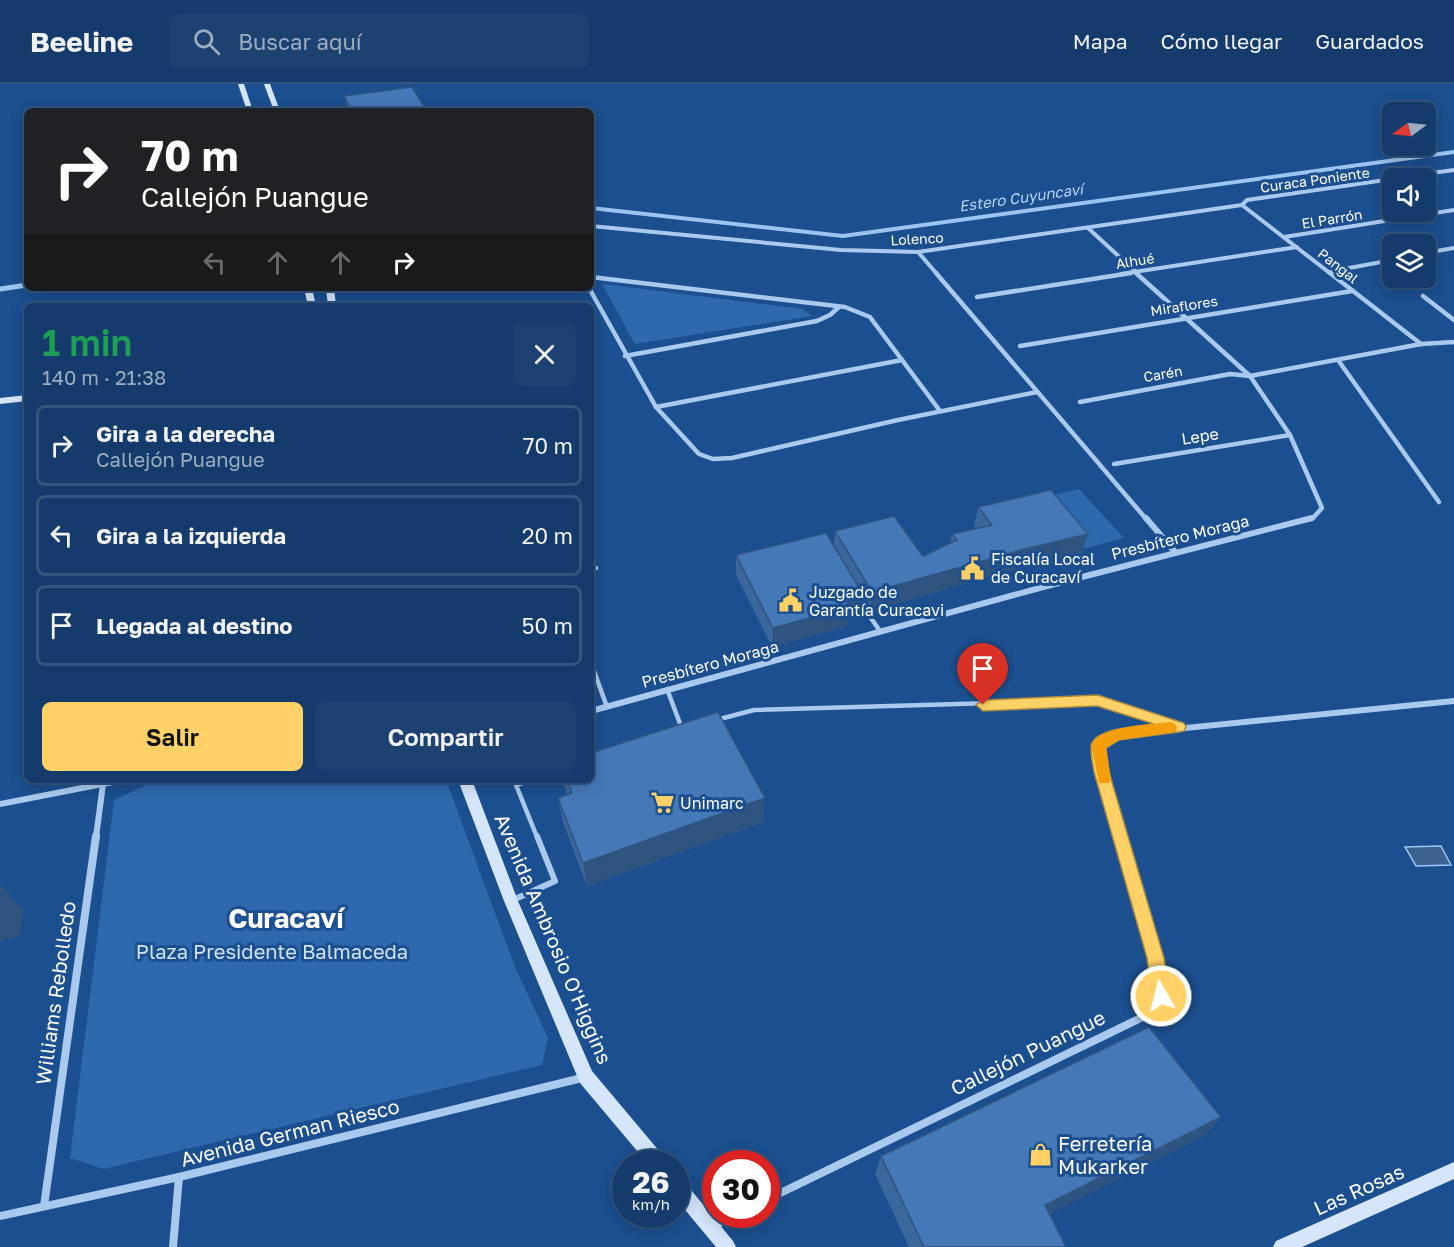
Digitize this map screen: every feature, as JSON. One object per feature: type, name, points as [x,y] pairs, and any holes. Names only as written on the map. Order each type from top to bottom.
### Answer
[{"type":"main road","points":[[242,84],[250,98],[250,108]]},
{"type":"main road","points":[[267,84],[276,108]]},
{"type":"main road","points":[[263,95],[271,96]]},
{"type":"main road","points":[[0,401],[24,398]]},
{"type":"main road","name":"Avenida Ambrosio O'Higgins","points":[[466,783],[511,901],[586,1077],[647,1150]]},
{"type":"main road","name":"Las Rosas","points":[[1282,1247],[1454,1170]]},
{"type":"main road","points":[[690,1201],[702,1215]]},
{"type":"main road","points":[[713,1228],[727,1247]]},
{"type":"street","name":"Curaca Poniente","points":[[1436,173],[1454,170]]},
{"type":"street","name":"Curaca Poniente","points":[[1242,205],[1247,200],[1382,181]]},
{"type":"street","name":"Lolenco","points":[[594,226],[841,250],[918,252],[1242,205]]},
{"type":"street","name":"Pangal","points":[[1242,205],[1421,344]]},
{"type":"street","name":"El Parrón","points":[[1284,237],[1454,210]]},
{"type":"street","points":[[1088,228],[1250,376],[1421,344],[1454,342]]},
{"type":"street","name":"Alhué","points":[[977,297],[1297,247]]},
{"type":"street","points":[[1436,251],[1454,248]]},
{"type":"street","points":[[918,252],[1175,552]]},
{"type":"street","points":[[1328,272],[1382,262]]},
{"type":"street","points":[[594,277],[839,307],[866,314],[940,411]]},
{"type":"street","points":[[591,291],[625,356],[656,407],[694,451],[703,457],[720,460],[1037,392]]},
{"type":"street","name":"Miraflores","points":[[1020,346],[1352,291]]},
{"type":"street","points":[[1423,296],[1454,320]]},
{"type":"street","points":[[625,356],[812,322],[830,315],[839,307]]},
{"type":"street","points":[[656,407],[902,360]]},
{"type":"street","points":[[1338,360],[1439,502]]},
{"type":"street","name":"Carén","points":[[1080,402],[1230,374],[1250,376]]},
{"type":"street","name":"Presbítero Moraga","points":[[594,710],[1175,552],[1313,518],[1322,508],[1290,435],[1250,376]]},
{"type":"street","name":"Lepe","points":[[1114,464],[1290,435]]},
{"type":"street","name":"Callejón Puangue","points":[[780,1193],[1148,1015],[1161,996],[1155,958],[1102,772],[1098,745],[1116,735],[1179,727],[1454,701]]},
{"type":"street","points":[[0,804],[108,783]]},
{"type":"street","name":"Williams Rebolledo","points":[[44,1206],[103,784]]},
{"type":"street","name":"Avenida German Riesco","points":[[0,1216],[179,1177],[586,1077]]},
{"type":"street","points":[[173,1247],[179,1177]]},
{"type":"lane","points":[[858,600],[880,631]]},
{"type":"lane","points":[[594,671],[607,706]]},
{"type":"lane","points":[[667,689],[682,729]]},
{"type":"lane","points":[[713,721],[754,710],[1098,700],[1179,727]]},
{"type":"lane","points":[[672,732],[692,726]]},
{"type":"lane","points":[[511,901],[555,881],[516,786],[524,783]]},
{"type":"green space","points":[[602,284],[802,309],[812,316],[635,344]]},
{"type":"green space","points":[[1079,489],[1124,538],[1083,549],[1039,498]]},
{"type":"green space","name":"Plaza Presidente Balmaceda","points":[[158,783],[447,783],[515,967],[548,1038],[542,1065],[103,1169],[70,1158],[114,800],[144,786]]},
{"type":"shaded area","points":[[1441,846],[1451,865],[1416,866],[1405,847]]},
{"type":"building","points":[[412,87],[425,108],[350,108],[344,96]]},
{"type":"building","points":[[1051,490],[1088,534],[1025,549],[872,592],[835,531],[894,516],[923,556],[957,540],[952,534],[992,525],[978,507]]},
{"type":"building","points":[[826,533],[863,594],[845,599],[850,607],[773,628],[736,555]]},
{"type":"building","name":"Unimarc","points":[[718,712],[765,798],[583,863],[558,798],[572,793],[568,783],[594,783],[594,752]]},
{"type":"building","name":"Ferretería Mukarker","points":[[1149,1027],[1221,1117],[1045,1205],[1066,1247],[924,1247],[881,1156]]},
{"type":"waterway","name":"Estero Cuyuncaví","points":[[594,208],[843,236],[1454,152]]},
{"type":"waterway","name":"Estero Cuyuncaví","points":[[0,289],[24,285]]},
{"type":"slow traffic","points":[[1104,779],[1098,745],[1116,735],[1170,728]]},
{"type":"place","name":"Fiscalía Local de Curacaví","points":[[973,568]]},
{"type":"place","name":"Juzgado de Garantía Curacavi","points":[[791,601]]},
{"type":"place","name":"Unimarc","points":[[662,803]]},
{"type":"place","name":"Ferretería Mukarker","points":[[1040,1155]]},
{"type":"district","name":"Curacaví","points":[[286,919]]},
{"type":"route","points":[[983,705],[1098,700],[1179,727],[1116,735],[1098,745],[1102,772],[1155,958],[1161,996]]}]
